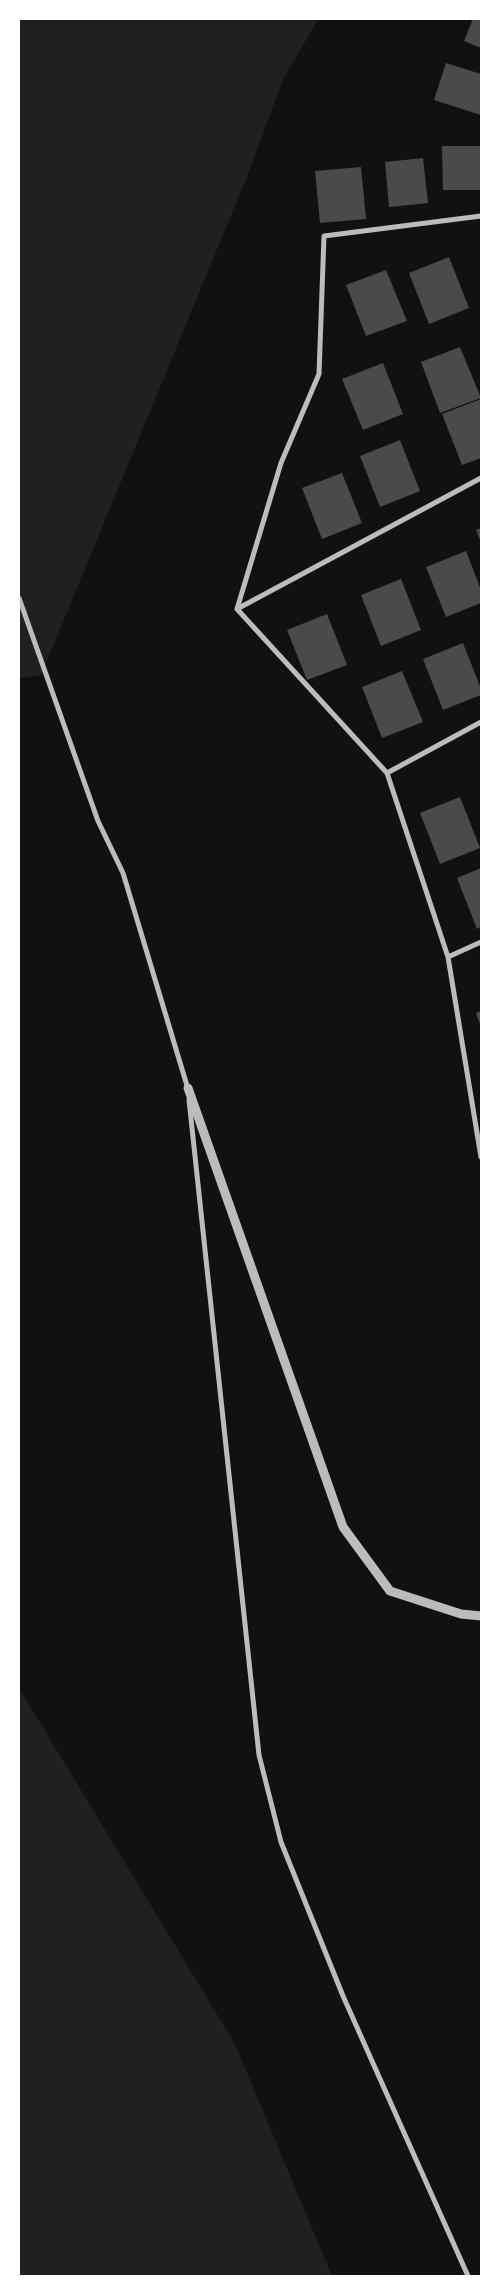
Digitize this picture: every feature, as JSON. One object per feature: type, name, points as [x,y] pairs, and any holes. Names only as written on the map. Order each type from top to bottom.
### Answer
[{"type":"street","points":[[237,609],[281,463],[319,374],[324,236],[481,216]]},
{"type":"street","points":[[237,609],[481,478]]},
{"type":"street","points":[[19,598],[98,820],[124,873],[188,1088],[343,1527],[390,1591],[461,1614],[481,1616]]},
{"type":"street","points":[[237,609],[387,774],[448,957],[481,1157]]},
{"type":"street","points":[[387,774],[481,722]]},
{"type":"street","points":[[448,957],[481,942]]},
{"type":"street","points":[[188,1088],[259,1755],[281,1842],[332,1969],[468,2276]]},
{"type":"shaded area","points":[[19,19],[318,19],[283,80],[247,177],[41,675],[19,678]]},
{"type":"shaded area","points":[[19,1688],[235,2044],[332,2276],[19,2276]]},
{"type":"building","points":[[473,19],[481,19],[481,48],[464,41]]},
{"type":"building","points":[[446,63],[481,74],[481,115],[434,100]]},
{"type":"building","points":[[442,146],[481,146],[481,190],[443,190]]},
{"type":"building","points":[[423,158],[428,203],[389,207],[385,162]]},
{"type":"building","points":[[361,167],[366,219],[320,223],[315,171]]},
{"type":"building","points":[[449,257],[469,308],[429,324],[409,273]]},
{"type":"building","points":[[386,270],[407,321],[366,336],[346,285]]},
{"type":"building","points":[[460,347],[481,398],[440,413],[421,362]]},
{"type":"building","points":[[383,363],[403,414],[363,430],[342,379]]},
{"type":"building","points":[[481,399],[481,458],[462,465],[442,414]]},
{"type":"building","points":[[400,440],[420,491],[380,507],[360,456]]},
{"type":"building","points":[[342,473],[362,523],[322,539],[302,488]]},
{"type":"building","points":[[481,528],[481,543],[476,530]]},
{"type":"building","points":[[466,551],[481,590],[481,603],[446,617],[426,567]]},
{"type":"building","points":[[401,579],[421,630],[381,646],[361,595]]},
{"type":"building","points":[[327,614],[347,665],[307,680],[287,630]]},
{"type":"building","points":[[463,643],[481,689],[481,695],[443,710],[423,659]]},
{"type":"building","points":[[402,671],[423,722],[382,738],[362,687]]},
{"type":"building","points":[[460,797],[480,848],[440,864],[420,813]]},
{"type":"building","points":[[481,868],[481,927],[477,929],[457,878]]},
{"type":"building","points":[[481,1011],[481,1027],[476,1013]]}]
